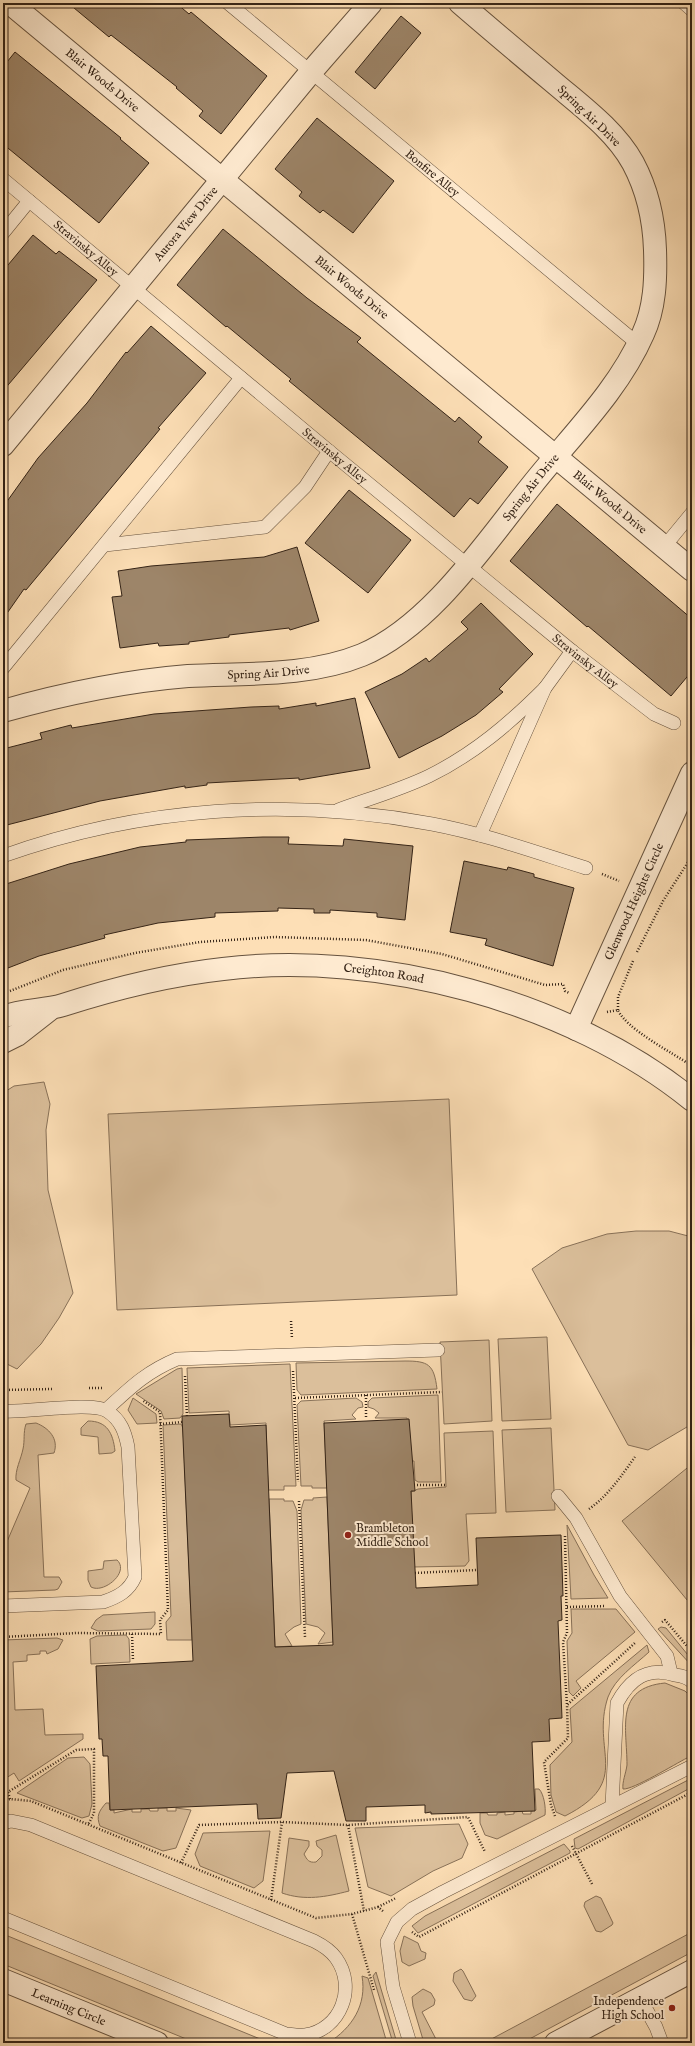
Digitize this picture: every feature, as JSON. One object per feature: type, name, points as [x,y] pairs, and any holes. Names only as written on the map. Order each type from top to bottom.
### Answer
[{"type":"street","name":"Aurora View Drive","points":[[3,445],[310,73],[371,3]]},
{"type":"street","name":"Spring Air Drive","points":[[3,711],[34,702],[114,686],[185,676],[282,671],[330,666],[363,654],[401,633],[434,603],[468,565],[536,480],[556,458],[620,374],[644,333],[654,300],[656,262],[654,224],[647,193],[632,161],[614,138],[577,102],[460,3]]},
{"type":"street","name":"Blair Woods Drive","points":[[9,7],[223,179],[692,570]]},
{"type":"street","name":"Glenwood Heights Circle","points":[[576,1029],[692,774]]},
{"type":"street","name":"Creighton Road","points":[[3,1017],[52,1008],[114,989],[173,976],[224,968],[288,965],[346,967],[421,980],[522,1006],[576,1029],[633,1059],[692,1100]]},
{"type":"street","name":"Creighton Road","points":[[3,1042],[17,1035],[52,1008]]},
{"type":"street","points":[[556,2043],[692,1970]]},
{"type":"street","name":"Learning Circle","points":[[3,1980],[157,2043]]},
{"type":"lane","name":"Bonfire Alley","points":[[228,3],[310,73],[638,344]]},
{"type":"lane","points":[[684,3],[692,10]]},
{"type":"lane","name":"Stravinsky Alley","points":[[3,179],[329,451],[572,651],[654,714],[674,723]]},
{"type":"lane","points":[[3,233],[29,201]]},
{"type":"lane","points":[[3,668],[105,546],[241,378]]},
{"type":"lane","points":[[105,546],[265,527],[304,487],[329,451]]},
{"type":"lane","points":[[664,547],[692,513]]},
{"type":"lane","points":[[336,811],[407,785],[448,766],[481,745],[510,722],[545,688],[572,651]]},
{"type":"lane","points":[[480,835],[545,688]]},
{"type":"lane","points":[[3,856],[73,834],[125,823],[177,815],[230,810],[283,809],[336,811],[392,817],[480,835],[586,868]]},
{"type":"lane","points":[[106,1410],[134,1383],[155,1369],[177,1360],[438,1350]]},
{"type":"lane","points":[[3,1410],[92,1407],[106,1410],[118,1420],[125,1433],[128,1447],[135,1577],[131,1587],[117,1597],[104,1602],[3,1606]]},
{"type":"lane","points":[[558,1496],[576,1518],[601,1565],[627,1605],[667,1656],[671,1673]]},
{"type":"lane","points":[[612,1806],[617,1703],[625,1688],[639,1676],[656,1671],[671,1673],[689,1679],[692,1682]]},
{"type":"lane","points":[[410,2043],[393,1987],[387,1942],[397,1922],[412,1909],[692,1766]]},
{"type":"lane","points":[[3,1823],[11,1821],[31,1825],[314,1940],[336,1958],[343,1972],[346,1985],[345,2000],[331,2023],[319,2030],[305,2035],[286,2034],[3,1918]]},
{"type":"lane","points":[[640,1998],[656,2027],[662,2043]]},
{"type":"path","points":[[618,1010],[618,997],[635,956],[663,901],[692,856]]},
{"type":"path","points":[[586,868],[640,890]]},
{"type":"path","points":[[291,1321],[298,1482]]},
{"type":"path","points":[[184,1370],[187,1416]]},
{"type":"path","points":[[295,1398],[442,1392]]},
{"type":"path","points":[[366,1395],[366,1419]]},
{"type":"path","points":[[160,1424],[182,1422]]},
{"type":"path","points":[[592,1884],[563,1831],[551,1804],[544,1762],[568,1738],[568,1705],[562,1642],[568,1633],[565,1523],[576,1518],[599,1502],[617,1482],[635,1457]]},
{"type":"path","points":[[414,1485],[446,1485]]},
{"type":"path","points":[[299,1501],[305,1637]]},
{"type":"path","points":[[415,1573],[476,1570]]},
{"type":"path","points":[[567,1607],[627,1605]]},
{"type":"path","points":[[568,1705],[664,1620],[692,1652]]},
{"type":"path","points":[[132,1634],[133,1661]]},
{"type":"path","points":[[10,1799],[8,1792],[76,1750],[94,1749],[94,1813],[88,1825]]},
{"type":"path","points":[[378,1907],[420,1937],[692,1792]]},
{"type":"path","points":[[3,1801],[10,1799],[31,1801],[316,1918],[352,1914],[364,1911],[378,1907],[398,1897]]},
{"type":"path","points":[[549,1819],[556,1815]]},
{"type":"path","points":[[181,1863],[199,1825],[282,1822],[348,1825],[468,1817],[485,1852]]},
{"type":"path","points":[[271,1900],[282,1822]]},
{"type":"path","points":[[348,1825],[364,1911]]},
{"type":"path","points":[[478,1856],[492,1848]]},
{"type":"path","points":[[352,1914],[377,1997]]},
{"type":"shaded area","points":[[44,1082],[50,1104],[46,1130],[48,1190],[73,1293],[59,1318],[41,1344],[17,1369],[3,1362],[3,1093],[14,1086]]},
{"type":"shaded area","points":[[449,1099],[457,1295],[117,1310],[108,1114]]},
{"type":"shaded area","points":[[636,1231],[669,1231],[692,1237],[692,1424],[648,1450],[628,1445],[532,1269],[562,1248],[607,1234]]},
{"type":"shaded area","points":[[547,1337],[551,1419],[502,1421],[498,1339]]},
{"type":"shaded area","points":[[489,1340],[492,1421],[444,1424],[440,1342]]},
{"type":"shaded area","points":[[405,1361],[424,1363],[432,1369],[437,1389],[301,1395],[297,1390],[296,1363]]},
{"type":"shaded area","points":[[290,1364],[296,1486],[284,1486],[284,1490],[268,1490],[266,1423],[230,1425],[229,1411],[189,1413],[187,1368]]},
{"type":"shaded area","points":[[182,1368],[183,1414],[180,1418],[164,1419],[161,1411],[136,1394],[177,1369]]},
{"type":"shaded area","points":[[438,1395],[441,1482],[418,1482],[415,1480],[414,1461],[410,1461],[407,1418],[375,1418],[379,1413],[368,1407],[368,1402],[372,1398]]},
{"type":"shaded area","points":[[133,1398],[156,1414],[157,1423],[137,1424],[128,1410]]},
{"type":"shaded area","points":[[356,1398],[362,1402],[363,1407],[358,1408],[352,1415],[356,1419],[324,1421],[327,1488],[301,1486],[297,1405],[301,1401]]},
{"type":"shaded area","points":[[88,1421],[100,1423],[108,1429],[113,1439],[115,1451],[112,1453],[99,1454],[98,1437],[81,1435],[81,1428]]},
{"type":"shaded area","points":[[36,1423],[49,1431],[55,1443],[54,1453],[38,1455],[44,1577],[59,1577],[62,1582],[58,1589],[55,1590],[3,1592],[3,1551],[30,1488],[16,1480],[17,1468],[24,1446],[25,1427],[26,1424]]},
{"type":"shaded area","points":[[181,1424],[183,1428],[192,1640],[167,1640],[166,1622],[171,1616],[163,1425]]},
{"type":"shaded area","points":[[551,1428],[555,1510],[506,1512],[502,1430]]},
{"type":"shaded area","points":[[493,1431],[496,1513],[466,1514],[469,1561],[465,1566],[413,1567],[411,1492],[418,1489],[446,1487],[444,1433]]},
{"type":"shaded area","points":[[692,1464],[692,1606],[622,1521]]},
{"type":"shaded area","points":[[327,1497],[333,1642],[318,1644],[325,1633],[318,1627],[306,1624],[301,1510],[304,1500]]},
{"type":"shaded area","points":[[269,1499],[284,1499],[284,1501],[293,1501],[297,1511],[301,1624],[285,1634],[292,1646],[275,1647]]},
{"type":"shaded area","points":[[567,1525],[594,1575],[608,1598],[571,1599]]},
{"type":"shaded area","points":[[117,1560],[120,1565],[120,1570],[114,1581],[102,1587],[91,1587],[88,1580],[88,1571],[103,1569],[104,1561]]},
{"type":"shaded area","points":[[571,1609],[616,1609],[635,1632],[576,1681],[581,1688],[573,1696],[569,1692],[567,1641],[572,1633]]},
{"type":"shaded area","points":[[155,1612],[155,1624],[151,1629],[98,1631],[91,1628],[96,1620],[103,1615]]},
{"type":"shaded area","points":[[661,1627],[666,1628],[692,1660],[692,1666],[658,1629]]},
{"type":"shaded area","points":[[126,1635],[129,1639],[130,1662],[91,1664],[90,1639],[97,1636]]},
{"type":"shaded area","points":[[57,1638],[63,1640],[58,1649],[47,1654],[46,1651],[40,1651],[40,1654],[27,1655],[27,1661],[13,1662],[15,1710],[43,1709],[45,1735],[83,1734],[83,1739],[19,1781],[14,1773],[3,1780],[3,1640]]},
{"type":"shaded area","points":[[647,1645],[649,1652],[620,1678],[611,1690],[608,1697],[604,1716],[603,1733],[606,1764],[604,1777],[598,1790],[586,1803],[565,1816],[556,1812],[551,1795],[550,1765],[572,1742],[570,1709]]},
{"type":"shaded area","points":[[665,1683],[685,1691],[692,1698],[692,1753],[687,1758],[654,1776],[636,1785],[623,1789],[627,1765],[627,1712],[631,1701],[638,1693],[649,1686]]},
{"type":"shaded area","points":[[84,1757],[90,1764],[92,1804],[89,1816],[82,1818],[17,1793],[68,1758]]},
{"type":"shaded area","points":[[692,1778],[692,1787],[578,1849],[575,1848],[574,1839]]},
{"type":"shaded area","points":[[535,1789],[539,1789],[542,1794],[545,1805],[545,1815],[497,1839],[485,1835],[480,1823],[480,1813],[497,1815],[497,1813],[505,1812],[505,1815],[522,1811],[523,1814],[531,1814],[531,1811],[536,1810]]},
{"type":"shaded area","points":[[106,1803],[109,1803],[110,1810],[114,1810],[114,1813],[132,1809],[132,1812],[141,1812],[141,1809],[158,1811],[158,1808],[167,1808],[167,1811],[176,1811],[176,1808],[191,1810],[176,1848],[163,1851],[100,1826],[98,1819],[99,1814]]},
{"type":"shaded area","points":[[459,1824],[468,1844],[462,1858],[433,1871],[391,1896],[368,1887],[355,1828]]},
{"type":"shaded area","points":[[270,1831],[263,1881],[254,1888],[200,1866],[195,1854],[203,1833]]},
{"type":"shaded area","points":[[336,1835],[349,1891],[316,1897],[299,1897],[282,1893],[289,1838],[309,1841],[309,1846],[304,1854],[308,1861],[316,1862],[322,1856],[322,1850],[317,1846],[316,1841]]},
{"type":"shaded area","points":[[564,1844],[570,1853],[418,1933],[412,1926],[425,1916]]},
{"type":"shaded area","points":[[596,1896],[601,1898],[613,1923],[601,1932],[596,1931],[584,1906],[585,1902]]},
{"type":"shaded area","points":[[692,1932],[692,1952],[522,2043],[484,2043]]},
{"type":"shaded area","points":[[3,1934],[270,2043],[196,2043],[3,1964]]},
{"type":"shaded area","points":[[404,1936],[418,1943],[421,1951],[426,1953],[425,1959],[409,1966],[402,1962],[400,1951]]},
{"type":"shaded area","points":[[461,1969],[476,1996],[472,2001],[464,1999],[453,1981],[454,1973]]},
{"type":"shaded area","points":[[376,1972],[397,2043],[393,2043],[373,1976]]},
{"type":"shaded area","points":[[362,1976],[368,1978],[387,2043],[328,2043],[337,2037],[351,2023],[356,2015],[362,1997]]},
{"type":"shaded area","points":[[423,1989],[431,1993],[435,2000],[434,2005],[422,2012],[438,2043],[424,2043],[413,2006],[412,1997]]},
{"type":"building","points":[[68,3],[176,3],[189,14],[191,12],[267,76],[221,134],[199,116],[203,111],[176,88],[177,87],[111,35],[109,37]]},
{"type":"building","points":[[401,16],[421,33],[375,89],[355,72]]},
{"type":"building","points":[[15,52],[121,138],[120,139],[149,163],[99,223],[3,144],[3,67]]},
{"type":"building","points":[[317,118],[394,181],[353,233],[323,210],[320,213],[299,196],[302,192],[275,169]]},
{"type":"building","points":[[223,229],[307,298],[361,338],[357,342],[455,422],[459,417],[482,437],[478,442],[508,467],[478,504],[470,498],[454,517],[289,381],[291,379],[227,326],[226,327],[177,285]]},
{"type":"building","points":[[33,235],[56,254],[59,251],[97,280],[3,391],[3,271]]},
{"type":"building","points":[[151,326],[206,373],[158,428],[160,429],[26,590],[24,589],[3,619],[3,507],[38,458],[87,403],[126,352],[127,353]]},
{"type":"building","points":[[349,490],[411,540],[368,593],[305,543]]},
{"type":"building","points":[[557,504],[692,619],[692,671],[671,696],[510,561]]},
{"type":"building","points":[[297,547],[319,621],[290,630],[289,628],[229,635],[229,637],[189,642],[189,644],[159,646],[158,643],[120,648],[112,597],[122,596],[118,571],[151,566],[264,557]]},
{"type":"building","points":[[481,603],[533,654],[499,689],[503,692],[476,715],[442,736],[399,758],[365,692],[402,674],[426,658],[429,662],[468,629],[461,622]]},
{"type":"building","points":[[355,698],[370,768],[299,780],[299,778],[207,783],[207,785],[185,788],[185,786],[100,801],[3,826],[3,749],[42,739],[40,733],[71,725],[72,728],[154,714],[251,707],[279,706],[279,709],[316,703],[316,706]]},
{"type":"building","points":[[289,837],[288,844],[343,846],[344,839],[413,846],[405,920],[377,917],[377,913],[330,910],[330,913],[314,913],[314,909],[278,908],[278,911],[215,913],[215,917],[158,923],[104,935],[105,938],[39,956],[8,968],[3,956],[3,885],[69,864],[140,847],[186,842],[186,840]]},
{"type":"building","points":[[464,861],[507,870],[508,867],[534,874],[534,877],[574,888],[553,966],[485,945],[487,939],[450,932]]},
{"type":"building","name":"Brambleton Middle School","points":[[229,1414],[230,1427],[266,1425],[275,1647],[333,1645],[324,1423],[409,1419],[415,1491],[411,1491],[416,1588],[478,1585],[476,1538],[561,1535],[563,1596],[561,1596],[562,1620],[558,1621],[562,1718],[549,1719],[550,1741],[532,1742],[535,1811],[431,1814],[431,1812],[425,1813],[425,1805],[366,1807],[366,1821],[346,1821],[334,1771],[287,1773],[281,1818],[258,1819],[257,1804],[110,1810],[108,1756],[103,1756],[102,1739],[99,1739],[96,1666],[193,1661],[182,1416]]},
{"type":"place","name":"Brambleton Middle School","points":[[348,1535]]},
{"type":"place","name":"Independence High School","points":[[672,2008]]}]
